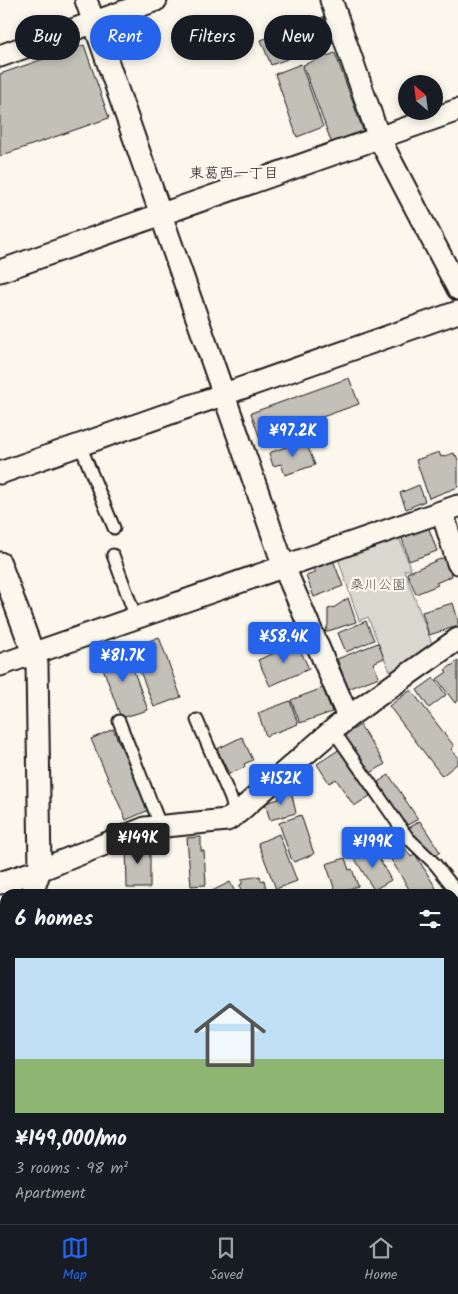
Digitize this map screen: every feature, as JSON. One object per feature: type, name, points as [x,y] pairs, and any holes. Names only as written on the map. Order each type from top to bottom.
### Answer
[{"type":"street","points":[[86,0],[91,15]]},
{"type":"street","points":[[114,15],[156,0]]},
{"type":"street","points":[[331,0],[379,138],[458,288]]},
{"type":"street","points":[[0,56],[90,23]]},
{"type":"street","points":[[107,60],[340,724]]},
{"type":"street","points":[[0,271],[458,110]]},
{"type":"street","points":[[0,472],[458,312]]},
{"type":"street","points":[[0,665],[450,509],[458,563]]},
{"type":"street","points":[[0,564],[37,664],[40,870],[34,889]]},
{"type":"street","points":[[0,883],[40,870],[145,828],[227,820],[340,724],[458,640]]},
{"type":"lane","points":[[80,445],[114,528]]},
{"type":"lane","points":[[113,555],[136,618]]},
{"type":"lane","points":[[197,720],[231,799],[235,815]]},
{"type":"lane","points":[[119,721],[160,827]]},
{"type":"lane","points":[[340,724],[408,838],[435,864],[454,889]]},
{"type":"green space","name":"桑川公園","points":[[399,537],[411,570],[404,570],[433,646],[392,675],[368,617],[359,621],[335,549]]},
{"type":"building","points":[[84,45],[109,118],[0,156],[0,74],[41,60],[80,60],[80,46]]},
{"type":"building","points":[[335,53],[364,133],[332,144],[303,65],[316,60],[332,60],[332,54]]},
{"type":"building","points":[[269,60],[284,60],[271,65]]},
{"type":"building","points":[[301,64],[323,127],[297,137],[275,74]]},
{"type":"building","points":[[349,378],[359,404],[260,439],[251,413]]},
{"type":"building","points":[[305,440],[315,465],[285,475],[281,464],[273,466],[269,453]]},
{"type":"building","points":[[439,452],[441,457],[454,453],[456,455],[458,460],[458,487],[429,498],[416,460]]},
{"type":"building","points":[[419,485],[425,501],[406,509],[400,493]]},
{"type":"building","points":[[428,526],[437,551],[409,561],[401,535]]},
{"type":"building","points":[[445,557],[452,576],[436,583],[438,585],[416,594],[407,573]]},
{"type":"building","points":[[333,560],[343,586],[314,597],[306,576],[315,573],[315,567]]},
{"type":"building","points":[[348,598],[356,622],[325,632],[328,625],[328,609],[335,607]]},
{"type":"building","points":[[453,603],[458,626],[429,635],[422,612]]},
{"type":"building","points":[[366,621],[374,640],[346,652],[338,633]]},
{"type":"building","points":[[159,637],[181,697],[154,707],[131,648]]},
{"type":"building","points":[[297,643],[309,669],[270,686],[258,660]]},
{"type":"building","points":[[378,643],[384,658],[373,663],[379,677],[348,689],[337,659]]},
{"type":"building","points":[[125,647],[148,710],[121,718],[99,657]]},
{"type":"building","points":[[458,661],[458,701],[455,703],[437,679],[447,672],[445,670]]},
{"type":"building","points":[[434,678],[446,695],[429,708],[417,690]]},
{"type":"building","points":[[323,688],[332,712],[300,723],[291,700]]},
{"type":"building","points":[[411,690],[454,746],[451,749],[458,757],[458,763],[442,776],[389,706]]},
{"type":"building","points":[[290,701],[298,724],[266,736],[258,713]]},
{"type":"building","points":[[360,725],[385,764],[369,774],[343,736]]},
{"type":"building","points":[[113,729],[149,810],[126,820],[91,739]]},
{"type":"building","points":[[242,737],[253,760],[244,764],[245,767],[229,774],[217,749]]},
{"type":"building","points":[[340,749],[370,796],[354,806],[336,779],[329,783],[317,764]]},
{"type":"building","points":[[389,775],[418,819],[406,826],[378,782]]},
{"type":"building","points":[[291,791],[296,813],[270,820],[265,803],[279,799],[278,794]]},
{"type":"building","points":[[301,815],[314,854],[294,862],[279,823]]},
{"type":"building","points":[[420,821],[440,852],[436,855],[419,841],[409,828]]},
{"type":"building","points":[[279,834],[297,881],[276,889],[258,843]]},
{"type":"building","points":[[201,837],[201,851],[204,851],[206,885],[191,886],[187,838]]},
{"type":"building","points":[[399,839],[411,857],[415,854],[436,888],[409,889],[384,848]]},
{"type":"building","points":[[150,841],[150,888],[127,888],[126,842]]},
{"type":"building","points":[[373,848],[391,880],[373,889],[355,859]]},
{"type":"building","points":[[345,858],[349,870],[352,869],[358,886],[349,889],[335,889],[326,864]]},
{"type":"building","points":[[260,876],[261,881],[264,880],[266,889],[240,889],[242,879]]},
{"type":"building","points":[[230,882],[234,889],[216,889]]},
{"type":"district","name":"東葛西一丁目","points":[[234,174]]}]
